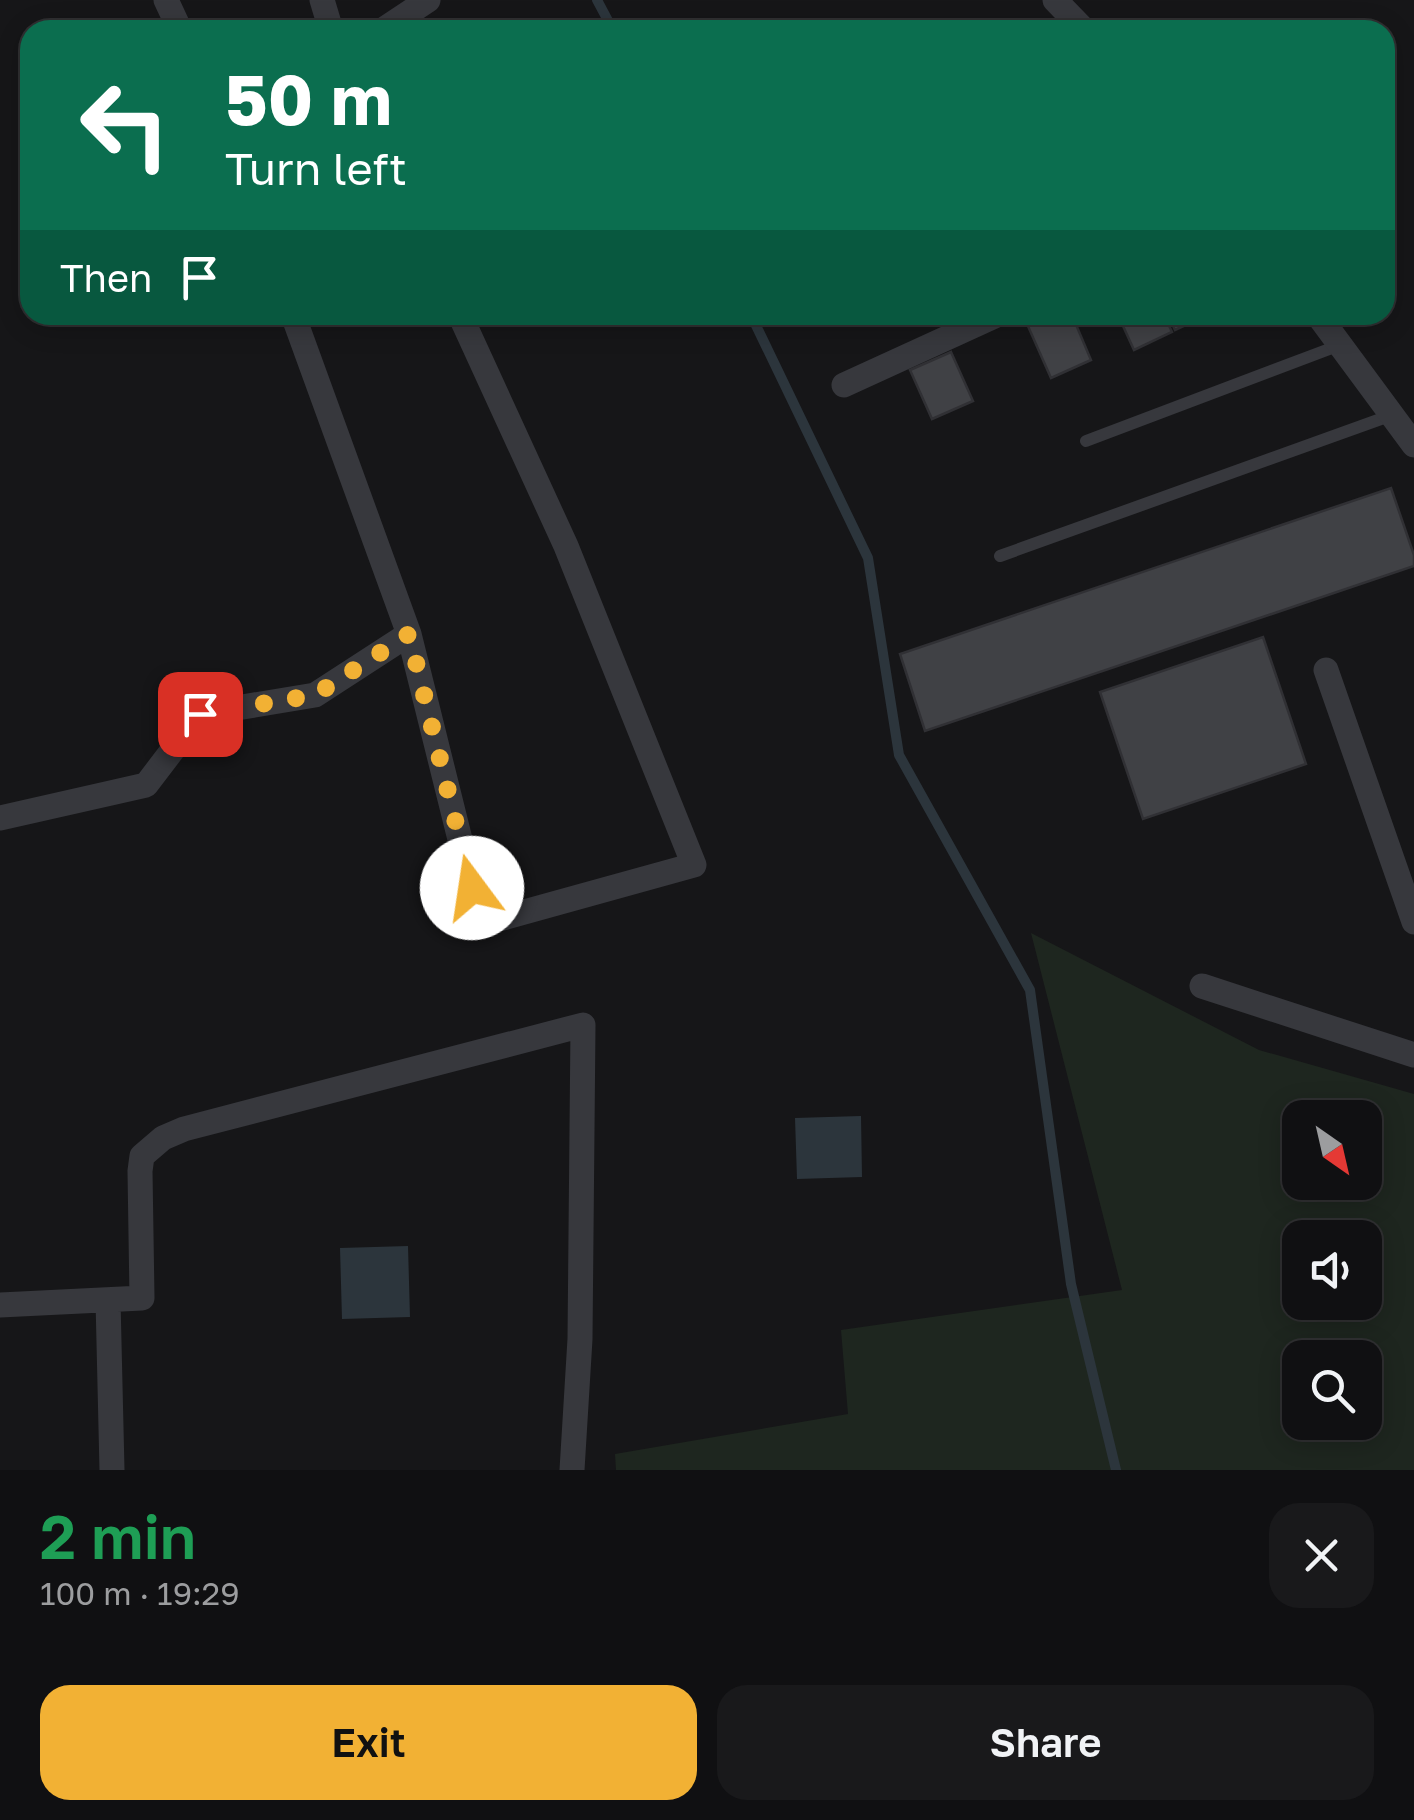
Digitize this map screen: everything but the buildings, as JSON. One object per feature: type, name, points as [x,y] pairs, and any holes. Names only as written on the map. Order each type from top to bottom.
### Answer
[{"type":"street","points":[[398,20],[428,0]]},
{"type":"street","points":[[1056,0],[1075,20]]},
{"type":"street","points":[[297,325],[409,634],[480,924],[694,865],[566,546],[465,325]]},
{"type":"street","points":[[844,385],[975,325]]},
{"type":"street","points":[[1325,325],[1414,445]]},
{"type":"street","points":[[0,818],[146,785],[200,714],[315,695],[409,634]]},
{"type":"street","points":[[1326,670],[1407,881],[1414,922]]},
{"type":"street","points":[[1202,986],[1414,1054]]},
{"type":"street","points":[[0,1305],[142,1298],[142,1156],[164,1138],[184,1129],[582,1025],[580,1339],[572,1470]]},
{"type":"street","points":[[108,1300],[112,1470]]},
{"type":"lane","points":[[1086,441],[1340,345]]},
{"type":"lane","points":[[1000,556],[1392,415]]},
{"type":"shaded area","points":[[1031,933],[1259,1050],[1414,1094],[1414,1470],[616,1470],[615,1454],[848,1414],[841,1330],[1122,1290]]},
{"type":"shaded area","points":[[861,1116],[862,1177],[797,1179],[795,1118]]},
{"type":"shaded area","points":[[408,1246],[410,1317],[342,1319],[340,1248]]},
{"type":"waterway","points":[[597,0],[608,20]]},
{"type":"waterway","points":[[756,325],[868,558],[899,755],[1030,990],[1071,1284],[1116,1470]]},
{"type":"route","points":[[200,714],[315,695],[409,634],[472,888]]}]
